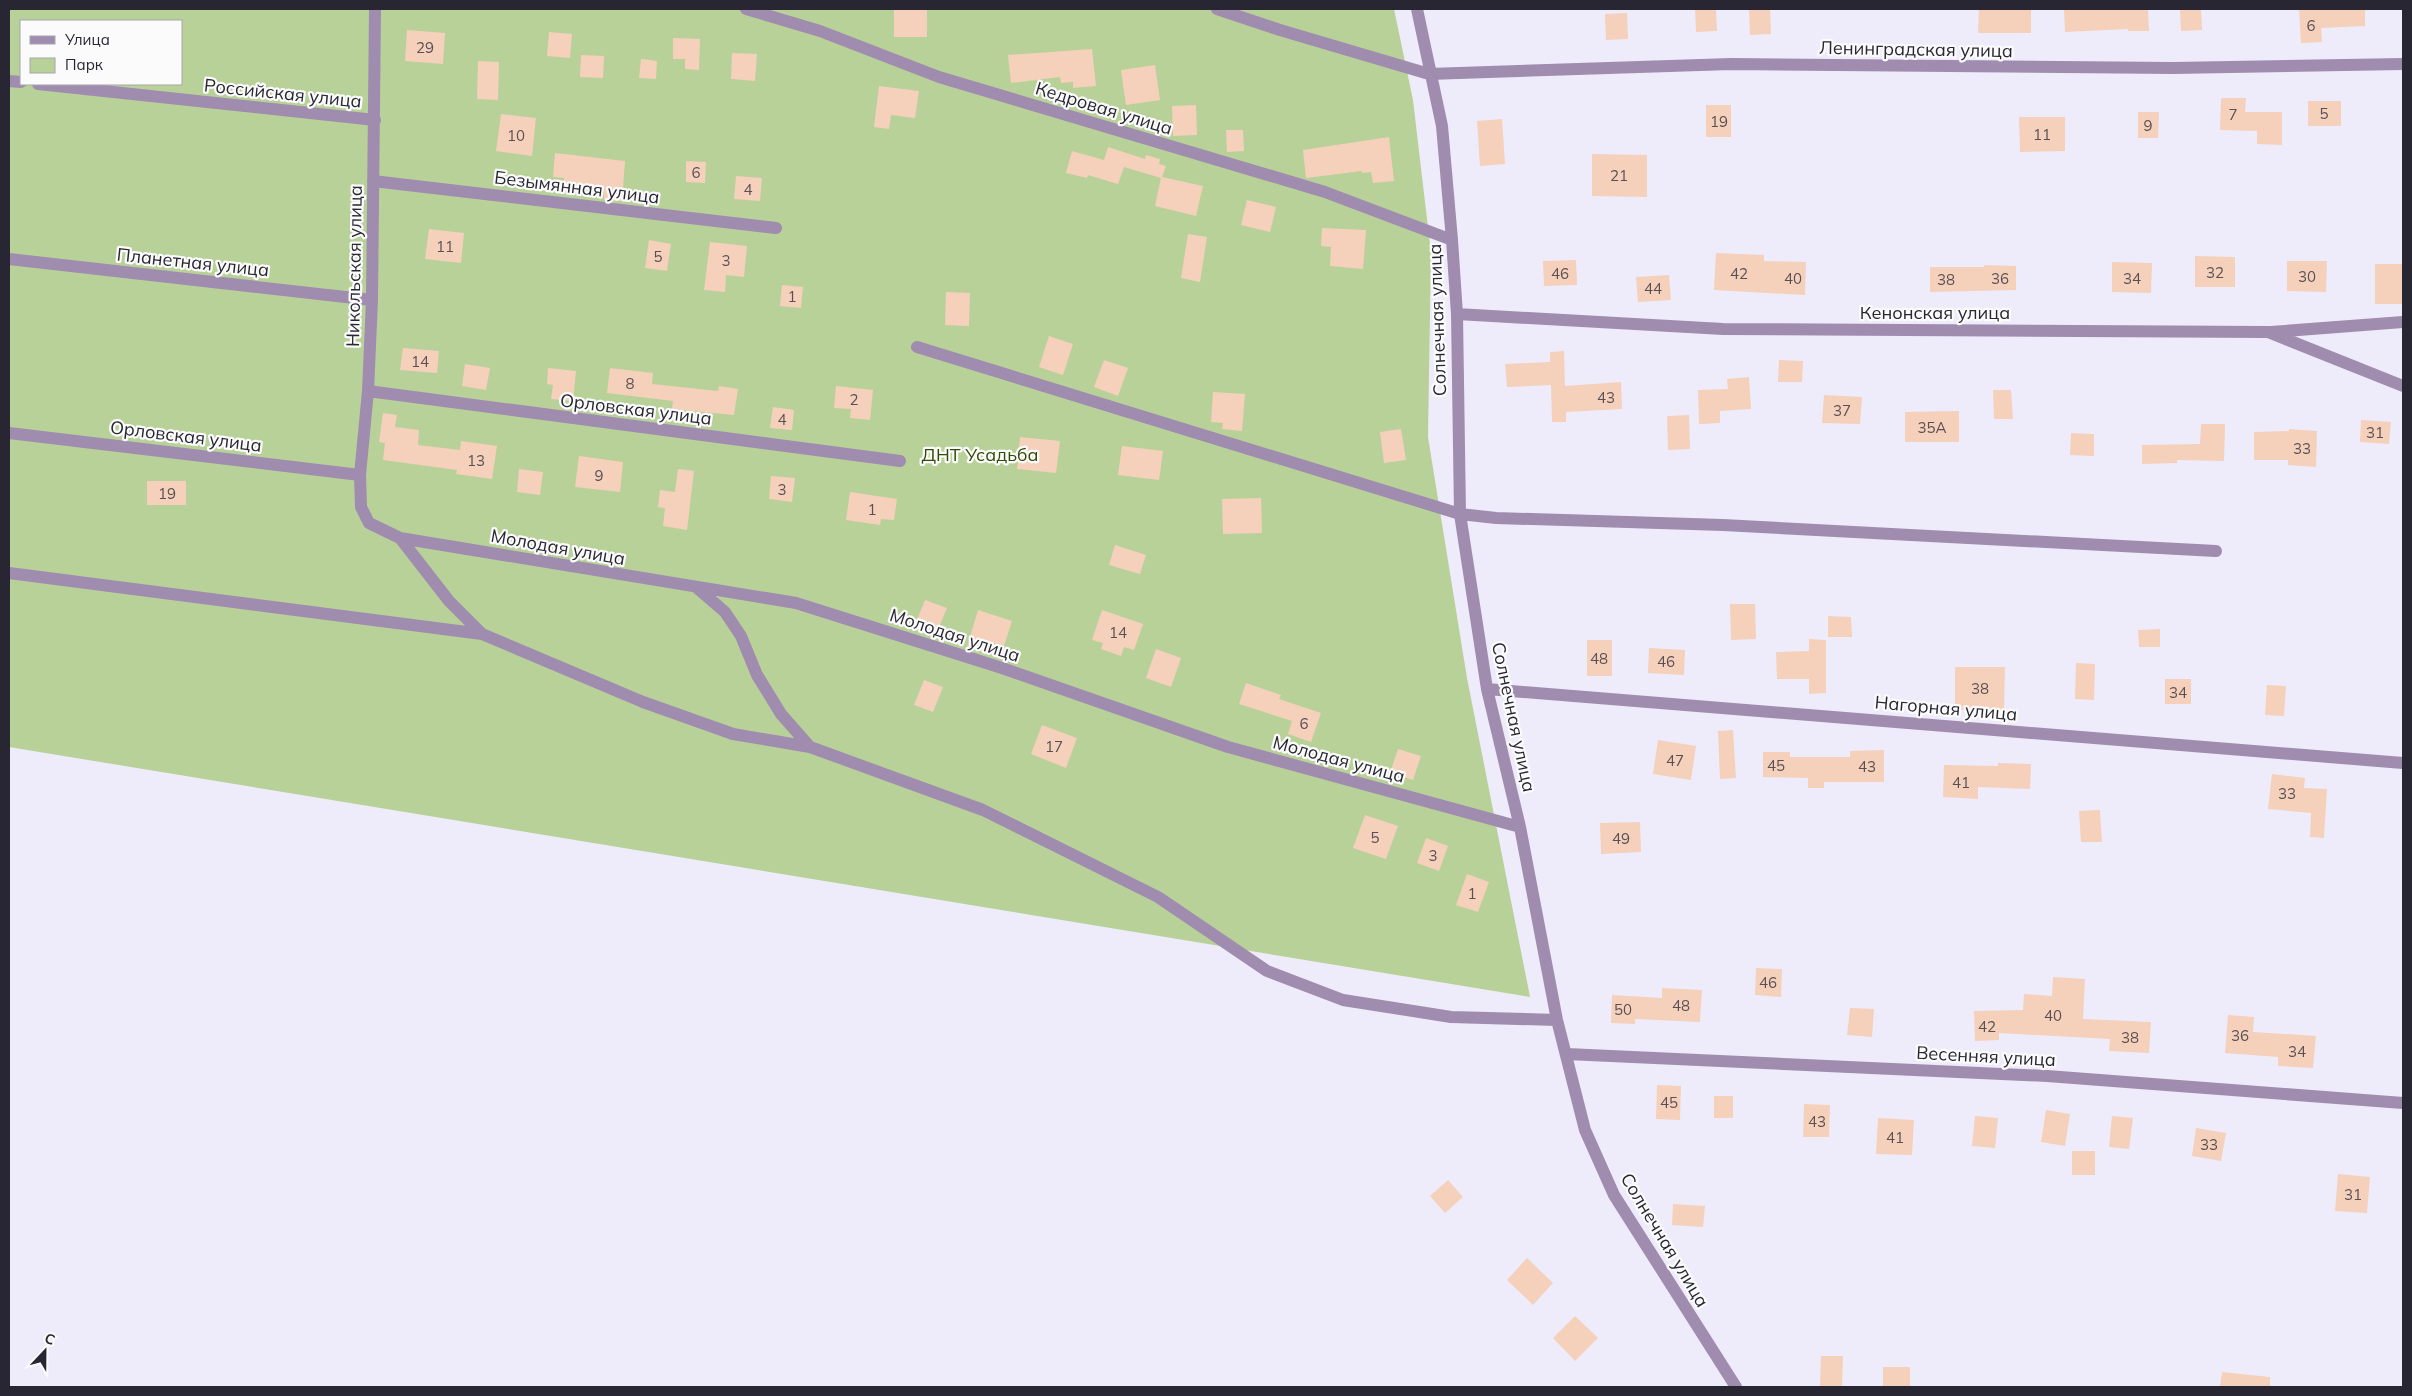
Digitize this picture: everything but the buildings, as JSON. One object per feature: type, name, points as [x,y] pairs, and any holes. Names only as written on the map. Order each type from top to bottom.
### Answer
[{"type":"street","name":"Никольская улица","points":[[369,523],[361,507],[360,475],[368,391],[372,300],[375,9]]},
{"type":"street","name":"Кедровая улица","points":[[746,9],[820,31],[939,77],[1324,192],[1452,240]]},
{"type":"street","name":"Ленинградская улица","points":[[1217,9],[1280,30],[1429,74],[1731,64],[2173,68],[2403,64]]},
{"type":"street","name":"Солнечная улица","points":[[1418,9],[1429,74],[1442,126],[1452,240],[1457,314],[1460,514],[1487,689],[1520,827],[1557,1020],[1585,1130],[1614,1195],[1736,1387]]},
{"type":"street","name":"Российская улица","points":[[47,85],[375,120]]},
{"type":"street","name":"Безымянная улица","points":[[373,180],[776,228]]},
{"type":"street","name":"Планетная улица","points":[[9,259],[372,300]]},
{"type":"street","name":"Кенонская улица","points":[[1457,314],[1723,329],[2268,332],[2403,386]]},
{"type":"street","points":[[2268,332],[2403,322]]},
{"type":"street","points":[[917,347],[1460,514],[1496,518],[1722,525],[2216,551]]},
{"type":"street","name":"Орловская улица","points":[[368,391],[900,461]]},
{"type":"street","name":"Орловская улица","points":[[9,433],[360,475]]},
{"type":"street","name":"Молодая улица","points":[[369,523],[400,538],[796,604],[1002,668],[1228,747],[1520,827]]},
{"type":"street","points":[[400,538],[448,601],[482,634]]},
{"type":"street","points":[[9,573],[482,634],[643,702],[733,734],[810,747],[983,810],[1158,897],[1267,971],[1343,1000],[1451,1017],[1557,1020]]},
{"type":"street","points":[[696,587],[725,612],[741,636],[757,675],[781,714],[810,747]]},
{"type":"street","name":"Нагорная улица","points":[[1487,689],[2403,763]]},
{"type":"street","name":"Весенняя улица","points":[[1567,1054],[2047,1076],[2403,1103]]},
{"type":"green space","name":"ДНТ Усадьба","points":[[9,9],[1394,9],[1413,100],[1431,253],[1428,437],[1467,678],[1530,997],[9,747]]}]
